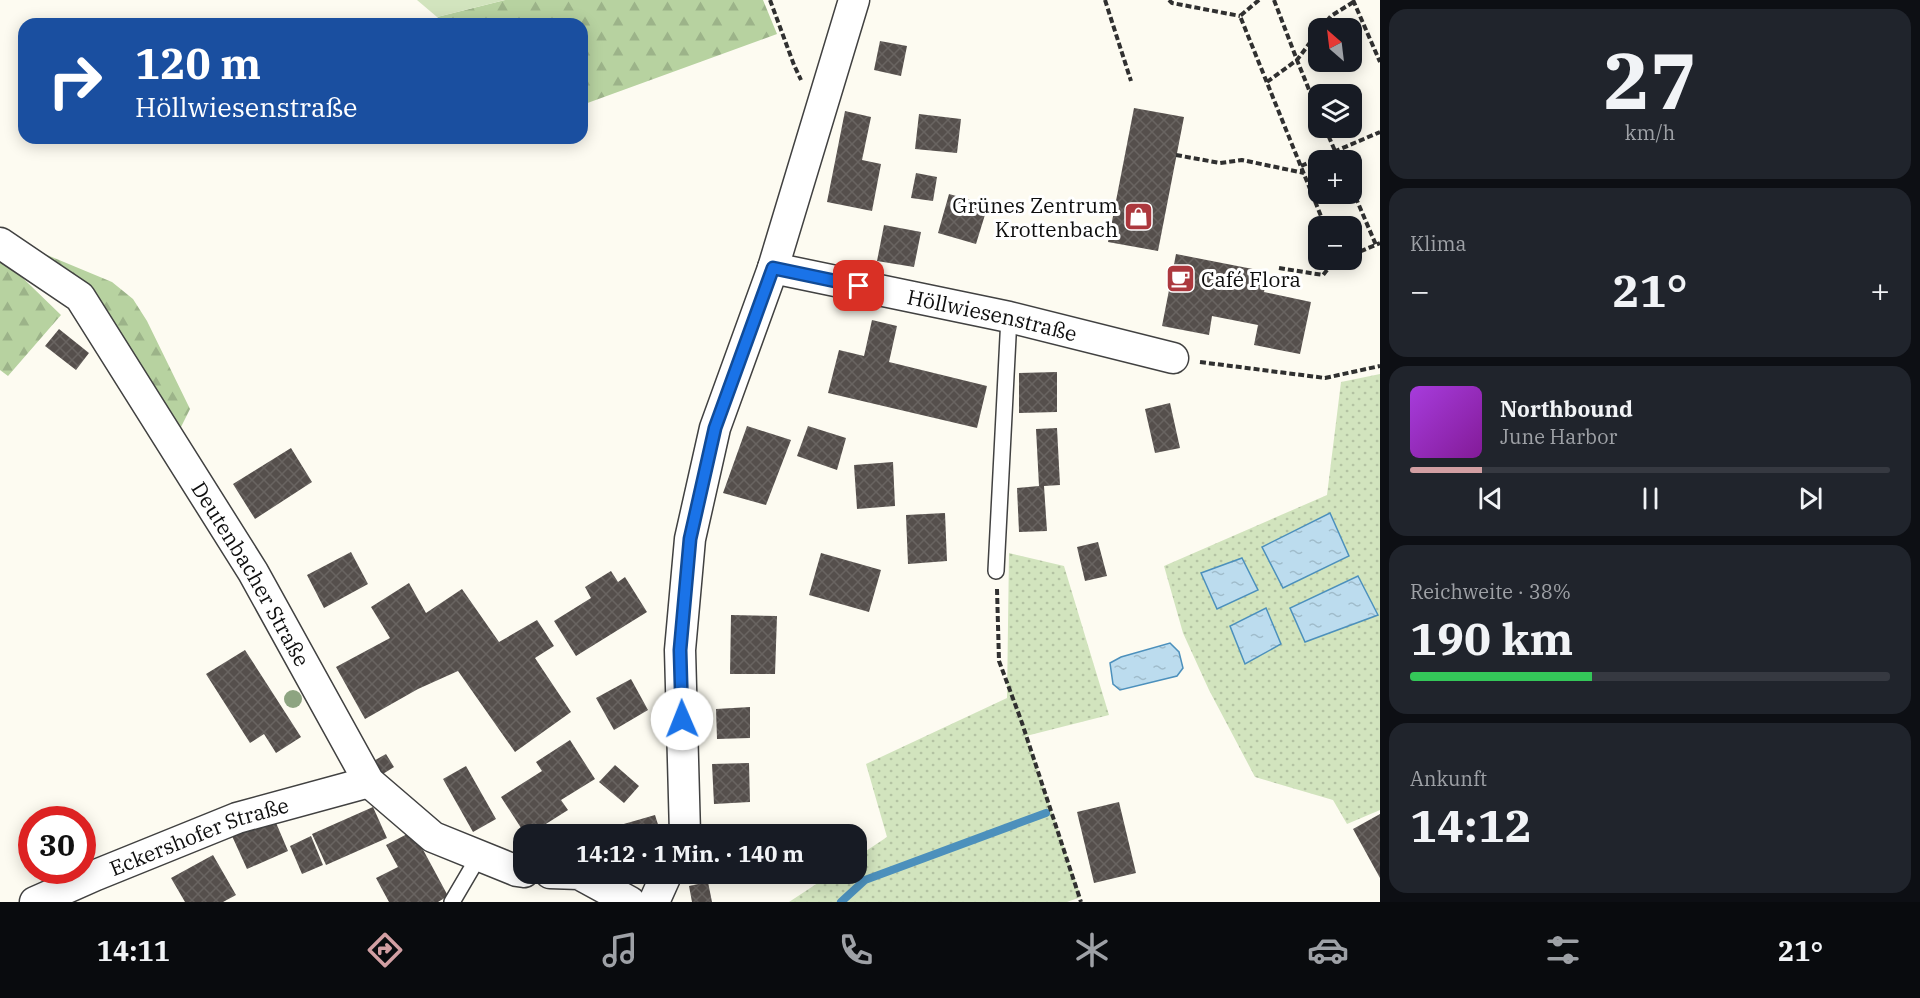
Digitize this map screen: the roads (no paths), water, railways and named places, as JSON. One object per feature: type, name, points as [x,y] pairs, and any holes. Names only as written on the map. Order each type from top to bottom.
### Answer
[{"type":"street","points":[[685,824],[680,650],[690,539],[715,428],[773,268],[854,0]]},
{"type":"street","name":"Deutenbacher Straße","points":[[0,243],[80,297],[253,572],[369,782],[433,837],[513,869]]},
{"type":"street","name":"Höllwiesenstraße","points":[[773,268],[1009,317],[1173,358]]},
{"type":"street","name":"Eckershofer Straße","points":[[35,902],[96,874],[237,818],[369,782]]},
{"type":"street","points":[[597,884],[630,902]]},
{"type":"street","points":[[654,902],[662,884]]},
{"type":"lane","points":[[996,571],[1009,317]]},
{"type":"lane","points":[[452,902],[479,856]]},
{"type":"water","points":[[1330,513],[1349,556],[1283,588],[1262,547]]},
{"type":"water","points":[[1242,558],[1258,590],[1217,609],[1201,573]]},
{"type":"water","points":[[1358,576],[1378,615],[1305,642],[1290,608]]},
{"type":"water","points":[[1266,608],[1281,644],[1245,664],[1230,626]]},
{"type":"water","points":[[1170,643],[1179,652],[1183,668],[1177,676],[1120,690],[1113,684],[1110,663],[1121,657]]},
{"type":"waterway","points":[[841,902],[865,880],[1046,813]]},
{"type":"place","name":"Grünes Zentrum Krottenbach","points":[[1139,217]]},
{"type":"place","name":"Café Flora","points":[[1180,279]]}]
